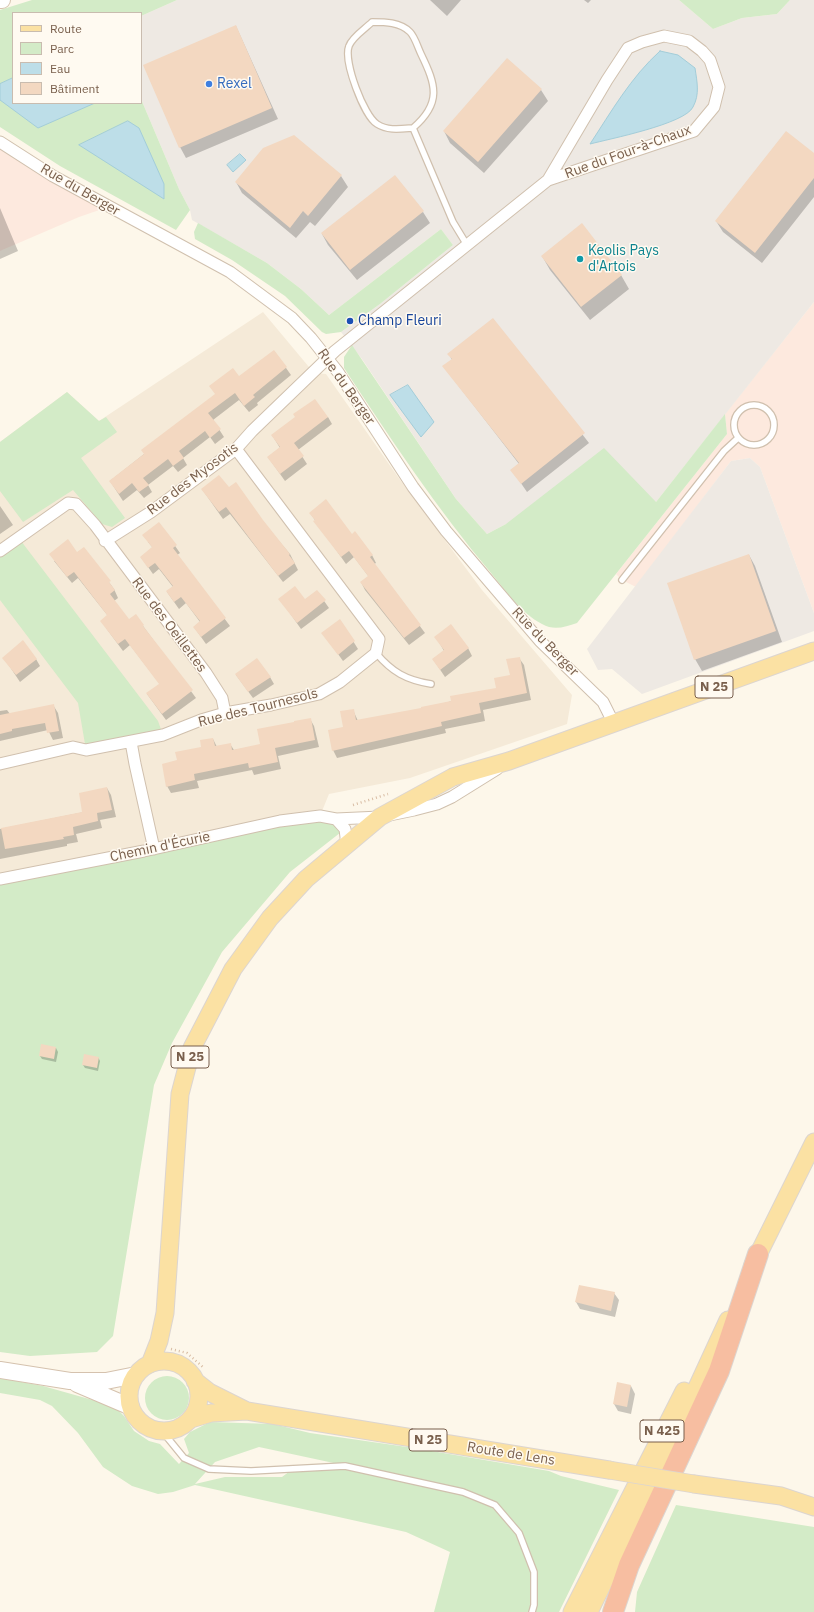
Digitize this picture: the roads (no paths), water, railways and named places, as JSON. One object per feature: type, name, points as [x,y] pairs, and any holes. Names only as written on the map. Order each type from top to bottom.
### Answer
[{"type":"highway","points":[[614,1612],[630,1565],[719,1371],[758,1254]]},
{"type":"main road","name":"N 25","points":[[153,1357],[165,1313],[180,1094],[192,1048],[232,969],[270,918],[306,879],[380,817],[453,777],[509,760],[814,652]]},
{"type":"main road","name":"N 425","points":[[572,1612],[659,1437],[758,1254],[814,1142]]},
{"type":"main road","name":"N 425","points":[[589,1612],[671,1444],[758,1254]]},
{"type":"main road","points":[[153,1357],[159,1362],[176,1364],[191,1374],[201,1376],[198,1390],[199,1400],[191,1419],[181,1427],[162,1431],[146,1426],[135,1415],[131,1407],[130,1391],[136,1375],[153,1357]]},
{"type":"main road","points":[[0,1370],[70,1381],[106,1381],[136,1375]]},
{"type":"main road","name":"N 25","points":[[201,1376],[208,1392],[247,1411]]},
{"type":"main road","points":[[70,1381],[131,1407]]},
{"type":"main road","name":"N 25","points":[[191,1419],[211,1413],[247,1411]]},
{"type":"main road","name":"Route de Lens","points":[[247,1411],[694,1484],[780,1496]]},
{"type":"main road","points":[[780,1496],[814,1500]]},
{"type":"main road","points":[[780,1496],[814,1507]]},
{"type":"street","name":"Rue du Four-à-Chaux","points":[[328,359],[335,351],[548,180],[694,131],[714,107],[719,87],[710,60],[702,51],[689,41],[664,36],[642,42],[628,48],[607,80],[548,180]]},
{"type":"street","name":"Rue du Berger","points":[[0,142],[53,176],[230,272],[292,318],[306,332],[328,359],[413,487],[446,531],[540,640],[602,702],[613,722]]},
{"type":"street","name":"Rue des Myosotis","points":[[105,541],[151,512],[236,449],[252,431],[328,359]]},
{"type":"street","points":[[236,449],[379,639],[376,653]]},
{"type":"street","name":"Rue des Oeillettes","points":[[0,551],[68,503],[76,504],[95,525],[105,541],[206,673],[222,698],[225,713]]},
{"type":"street","name":"Rue des Tournesols","points":[[0,764],[74,747],[86,750],[132,742],[163,735],[201,720],[225,713],[271,705],[319,694],[340,682],[376,653]]},
{"type":"street","points":[[132,742],[136,772],[154,849]]},
{"type":"street","name":"Chemin d'Écurie","points":[[0,879],[154,849],[280,821],[320,816],[336,819],[380,817]]},
{"type":"street","points":[[336,819],[345,829],[347,845]]},
{"type":"lane","points":[[372,22],[393,22],[410,32],[430,75],[434,87],[434,98],[427,113],[412,128],[392,130],[376,124],[366,110],[350,73],[347,58],[349,45],[372,22]]},
{"type":"lane","points":[[412,128],[453,222],[467,245]]},
{"type":"lane","points":[[755,405],[768,410],[774,424],[772,434],[766,442],[757,446],[746,444],[738,438],[734,431],[733,423],[741,410],[747,406],[755,405]]},
{"type":"lane","points":[[622,580],[724,451],[738,438]]},
{"type":"lane","points":[[376,653],[388,668],[412,681],[431,684]]},
{"type":"lane","points":[[162,1431],[184,1458],[209,1469],[251,1471],[345,1466],[463,1492],[495,1505],[519,1533],[534,1572],[534,1605],[532,1612]]},
{"type":"water","points":[[660,51],[678,55],[695,68],[697,97],[693,107],[687,113],[662,125],[629,135],[590,144],[631,83]]},
{"type":"water","points":[[12,78],[12,104],[93,104],[38,128],[0,100],[0,84]]},
{"type":"water","points":[[128,121],[139,128],[164,184],[164,199],[79,145]]},
{"type":"water","points":[[240,154],[246,160],[233,172],[227,165]]},
{"type":"water","points":[[408,385],[434,422],[421,437],[390,395]]},
{"type":"place","name":"Rexel","points":[[209,84]]},
{"type":"place","name":"Keolis Pays d'Artois","points":[[580,259]]},
{"type":"place","name":"Champ Fleuri","points":[[350,321]]}]
